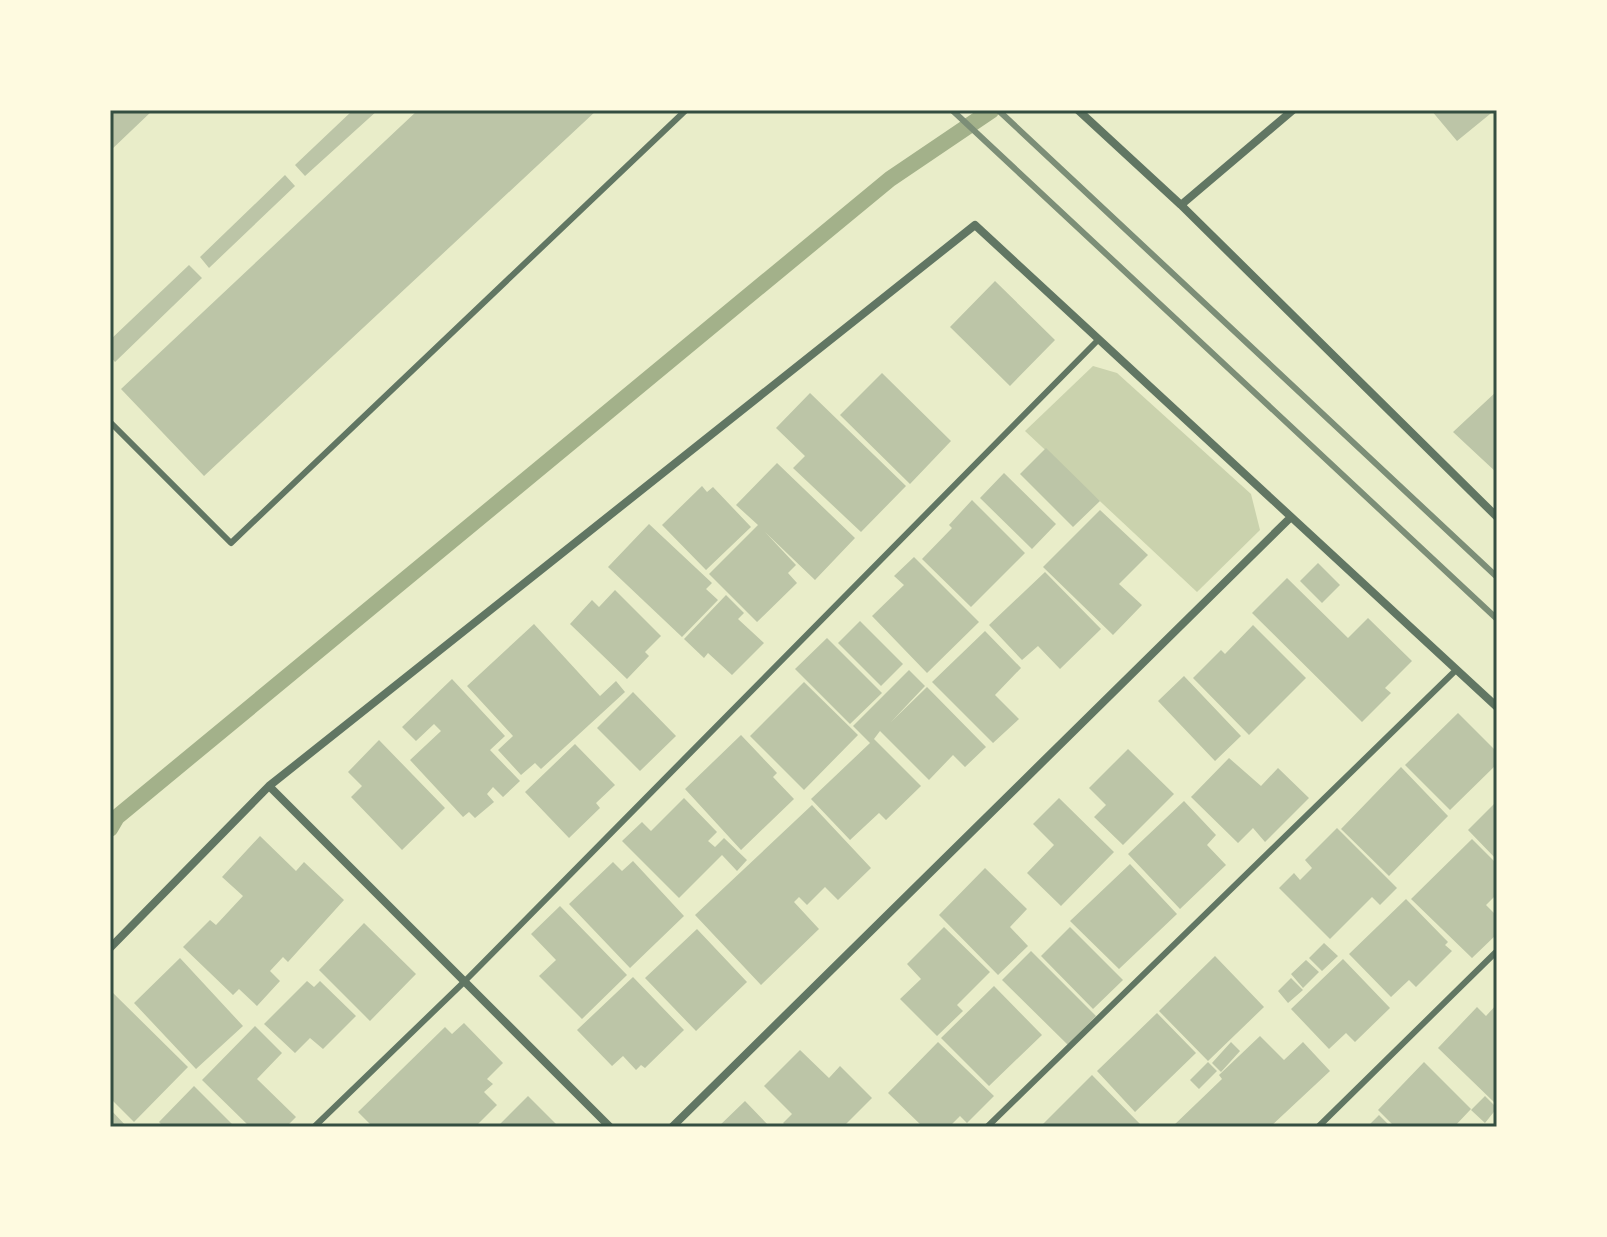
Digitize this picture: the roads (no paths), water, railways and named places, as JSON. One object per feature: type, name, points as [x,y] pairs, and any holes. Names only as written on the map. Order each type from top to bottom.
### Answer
[{"type":"street","points":[[1078,110],[1181,205],[1497,517]]},
{"type":"street","points":[[1181,205],[1293,110]]},
{"type":"street","points":[[110,948],[269,786],[975,225],[1289,519],[1497,707]]},
{"type":"street","points":[[672,1127],[1289,519]]},
{"type":"street","points":[[269,786],[610,1127]]},
{"type":"lane","points":[[110,422],[231,543],[686,110]]},
{"type":"lane","points":[[314,1127],[464,982],[1098,340]]},
{"type":"lane","points":[[987,1127],[1456,670]]},
{"type":"lane","points":[[1318,1127],[1497,951]]},
{"type":"waterway","points":[[110,829],[117,817],[890,179],[992,110]]},
{"type":"railway","points":[[952,110],[1497,619]]},
{"type":"railway","points":[[998,110],[1497,577]]}]
